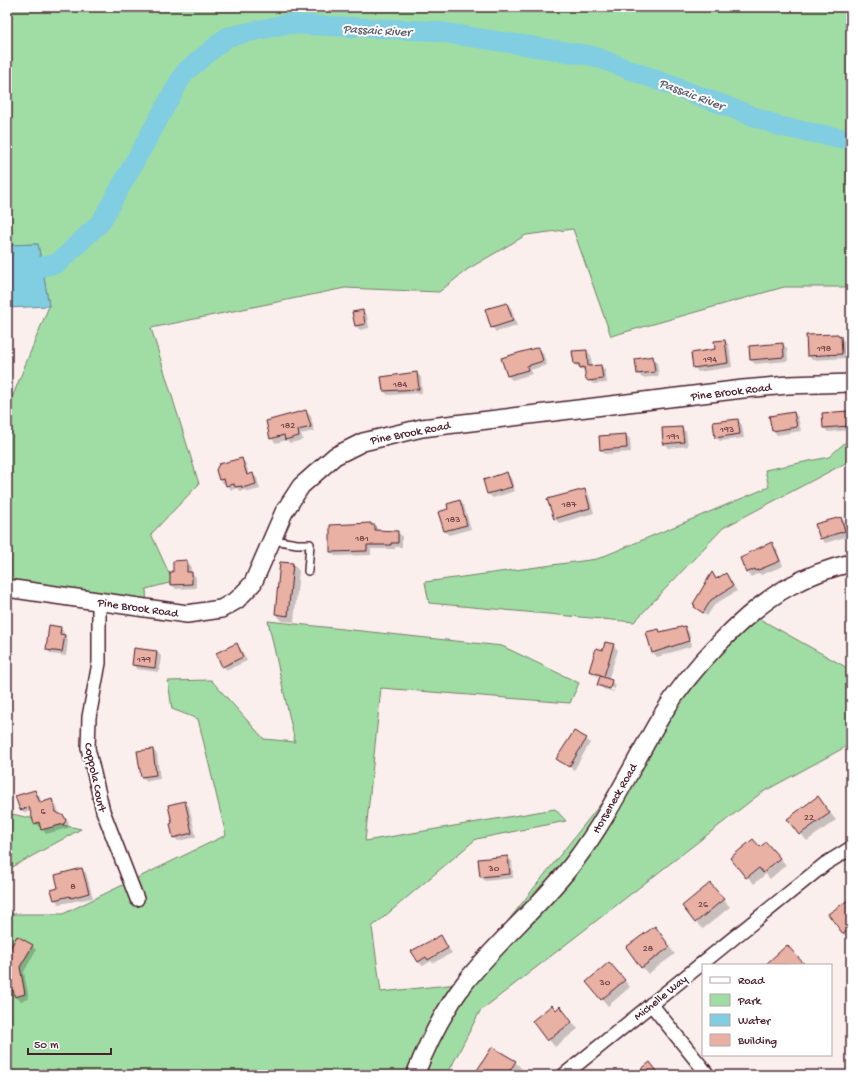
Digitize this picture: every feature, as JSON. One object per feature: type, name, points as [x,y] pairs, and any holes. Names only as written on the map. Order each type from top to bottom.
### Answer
[{"type":"street","name":"Pine Brook Road","points":[[7,588],[187,614],[221,609],[237,600],[253,584],[292,498],[312,475],[348,448],[384,436],[422,428],[742,389],[788,385],[851,383]]},
{"type":"street","name":"Horseneck Road","points":[[416,1075],[436,1028],[451,1002],[480,965],[545,898],[577,859],[597,829],[662,715],[679,689],[701,663],[725,638],[771,598],[790,586],[851,563]]},
{"type":"street","name":"Coppola Court","points":[[99,602],[99,663],[88,717],[88,748],[102,811],[137,899]]},
{"type":"street","name":"Michelle Way","points":[[564,1075],[825,864],[851,848]]},
{"type":"street","points":[[651,1004],[708,1075]]},
{"type":"lane","points":[[273,540],[297,544],[310,544],[308,571]]},
{"type":"green space","points":[[7,7],[851,7],[851,287],[784,287],[611,336],[573,229],[526,235],[468,269],[439,292],[345,288],[151,328],[199,484],[151,534],[173,582],[146,589],[147,608],[7,586],[7,410],[49,306],[38,244],[7,245]]},
{"type":"green space","points":[[851,437],[851,460],[723,528],[634,622],[429,603],[425,582],[597,559],[769,487],[765,470],[829,457]]},
{"type":"green space","points":[[751,614],[851,670],[851,744],[761,793],[480,1011],[447,1075],[7,1075],[7,914],[63,914],[226,835],[198,719],[172,709],[168,681],[211,680],[264,739],[295,742],[268,621],[502,646],[579,683],[570,703],[381,688],[365,841],[555,809],[566,821],[476,839],[372,927],[381,992],[458,984]]},
{"type":"green space","points":[[7,813],[81,829],[7,870]]},
{"type":"water","points":[[38,244],[49,306],[7,308],[7,245]]},
{"type":"building","points":[[507,303],[513,321],[491,328],[485,309]]},
{"type":"building","points":[[363,310],[365,324],[355,326],[352,312]]},
{"type":"building","points":[[838,334],[839,337],[841,336],[842,354],[807,356],[806,335]]},
{"type":"building","points":[[725,340],[728,363],[693,368],[691,353],[715,349],[714,341]]},
{"type":"building","points":[[783,343],[784,357],[750,360],[749,346]]},
{"type":"building","points":[[539,347],[543,361],[527,366],[528,370],[507,376],[501,358]]},
{"type":"building","points":[[587,350],[588,366],[601,365],[603,379],[588,381],[586,379],[584,367],[580,368],[579,364],[574,364],[572,351]]},
{"type":"building","points":[[653,356],[655,372],[637,374],[635,359]]},
{"type":"building","points":[[417,372],[419,389],[383,391],[381,377]]},
{"type":"building","points":[[306,410],[311,427],[298,430],[299,436],[285,440],[284,435],[270,439],[266,421]]},
{"type":"building","points":[[848,411],[849,426],[823,428],[822,413]]},
{"type":"building","points":[[794,412],[797,427],[772,431],[769,416]]},
{"type":"building","points":[[738,419],[740,434],[715,438],[713,422]]},
{"type":"building","points":[[682,427],[684,442],[663,444],[662,428]]},
{"type":"building","points":[[626,434],[627,448],[600,450],[599,436]]},
{"type":"building","points":[[242,458],[247,475],[253,473],[256,484],[242,488],[242,486],[235,487],[234,484],[226,486],[224,479],[219,480],[216,470],[219,464]]},
{"type":"building","points":[[507,472],[512,487],[487,494],[483,480]]},
{"type":"building","points":[[585,489],[590,508],[554,519],[547,499]]},
{"type":"building","points":[[460,500],[467,525],[444,531],[438,512],[448,509],[447,504]]},
{"type":"building","points":[[841,517],[845,531],[820,539],[815,524]]},
{"type":"building","points":[[371,523],[371,525],[375,525],[375,530],[398,531],[398,543],[391,543],[391,545],[367,545],[367,551],[330,552],[330,525]]},
{"type":"building","points":[[772,542],[780,561],[756,571],[755,569],[746,573],[740,558]]},
{"type":"building","points":[[187,560],[187,572],[192,572],[192,584],[170,585],[170,572],[173,572],[173,561]]},
{"type":"building","points":[[280,562],[293,563],[288,616],[275,614]]},
{"type":"building","points":[[712,572],[716,579],[726,573],[733,586],[711,600],[703,613],[694,607],[695,605],[693,604]]},
{"type":"building","points":[[49,625],[61,627],[60,634],[65,635],[62,652],[46,650]]},
{"type":"building","points":[[685,626],[689,641],[652,653],[646,632],[659,629],[660,632]]},
{"type":"building","points":[[605,642],[614,644],[604,676],[589,671],[596,648],[603,650]]},
{"type":"building","points":[[237,643],[243,657],[222,667],[216,653]]},
{"type":"building","points":[[134,648],[157,651],[155,668],[132,665]]},
{"type":"building","points":[[600,676],[612,680],[610,689],[597,685]]},
{"type":"building","points":[[574,731],[587,738],[569,767],[556,759]]},
{"type":"building","points":[[153,749],[156,775],[141,777],[137,751]]},
{"type":"building","points":[[35,790],[40,803],[52,799],[56,812],[64,816],[66,820],[64,824],[41,830],[39,822],[34,824],[29,807],[20,810],[15,796]]},
{"type":"building","points":[[818,796],[830,813],[799,835],[787,819]]},
{"type":"building","points":[[185,801],[192,833],[173,838],[170,824],[172,823],[168,805]]},
{"type":"building","points":[[753,839],[760,847],[766,842],[780,858],[763,873],[759,868],[746,878],[730,858]]},
{"type":"building","points":[[508,856],[510,874],[480,877],[478,859]]},
{"type":"building","points":[[82,868],[89,893],[71,898],[70,896],[54,900],[51,890],[58,888],[55,875]]},
{"type":"building","points":[[710,883],[724,899],[695,923],[682,906]]},
{"type":"building","points":[[851,898],[851,928],[843,934],[828,914]]},
{"type":"building","points":[[655,926],[670,947],[641,968],[626,947]]},
{"type":"building","points":[[441,935],[448,948],[428,960],[426,957],[418,962],[411,951]]},
{"type":"building","points":[[17,936],[33,945],[20,967],[25,994],[15,997],[13,990],[7,992],[7,954]]},
{"type":"building","points":[[787,945],[804,964],[766,964]]},
{"type":"building","points":[[609,962],[625,980],[601,1000],[586,982]]},
{"type":"building","points":[[552,1005],[556,1010],[560,1006],[572,1022],[547,1041],[532,1021]]},
{"type":"building","points":[[492,1047],[516,1061],[507,1075],[474,1075]]},
{"type":"building","points":[[650,1062],[660,1075],[634,1075]]},
{"type":"waterway","name":"Passaic River","points":[[7,275],[58,263],[101,222],[184,73],[227,37],[286,24],[433,31],[593,56],[782,127],[851,140]]}]
